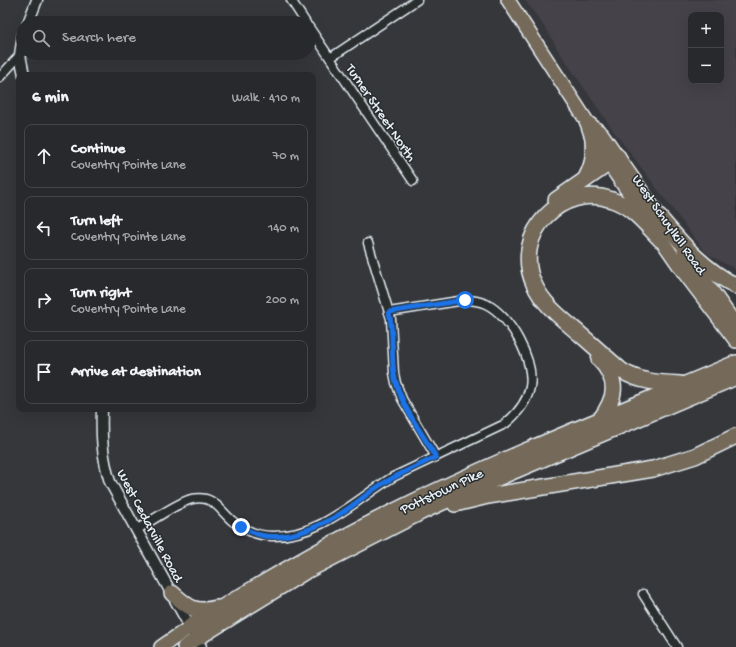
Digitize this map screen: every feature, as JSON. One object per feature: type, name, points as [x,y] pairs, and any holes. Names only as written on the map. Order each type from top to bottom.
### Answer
[{"type":"highway","points":[[584,180],[592,164],[594,150],[593,141]]},
{"type":"highway","points":[[600,420],[613,396],[614,385],[610,373],[600,360],[538,303],[526,283],[522,263],[526,236],[529,228],[539,214],[584,180],[614,161]]},
{"type":"highway","points":[[661,240],[635,214],[614,200],[597,196],[575,198],[551,211],[536,228],[529,247],[529,272],[534,286],[546,303],[622,371],[646,381],[683,384]]},
{"type":"highway","points":[[660,218],[693,256],[713,272],[736,286]]},
{"type":"highway","name":"Pottstown Pike","points":[[196,637],[222,607],[302,560],[403,507],[465,478],[683,384],[732,370]]},
{"type":"highway","name":"Pottstown Pike","points":[[196,637],[304,572],[421,512],[732,370]]},
{"type":"highway","points":[[421,512],[488,496],[653,469],[695,456],[736,436]]},
{"type":"highway","points":[[172,593],[189,607],[197,611],[206,611],[222,607]]},
{"type":"main road","name":"West Schuylkill Road","points":[[508,0],[586,120],[593,141],[614,161],[660,218],[736,325]]},
{"type":"main road","name":"West Schuylkill Road","points":[[586,120],[602,134],[614,161],[661,240],[736,342]]},
{"type":"main road","name":"Pottstown Pike","points":[[161,647],[196,637]]},
{"type":"main road","name":"Pottstown Pike","points":[[184,647],[196,637]]},
{"type":"street","points":[[31,16],[37,0]]},
{"type":"street","points":[[291,0],[301,16]]},
{"type":"street","points":[[330,58],[417,0]]},
{"type":"street","name":"Turner Street North","points":[[316,37],[413,181]]},
{"type":"street","points":[[0,77],[16,60]]},
{"type":"street","points":[[21,60],[23,72]]},
{"type":"street","points":[[368,243],[389,312],[396,383],[402,399],[436,457]]},
{"type":"street","points":[[136,530],[179,505],[191,499],[199,498],[209,499],[234,522],[260,535],[287,535],[318,526],[344,512],[376,487],[504,424],[520,411],[528,395],[530,385],[530,370],[526,355],[520,342],[505,320],[489,306],[477,301],[465,300],[389,312]]},
{"type":"street","name":"West Cedarville Road","points":[[102,412],[102,441],[105,466],[110,482],[196,637]]},
{"type":"street","points":[[643,594],[677,647]]},
{"type":"shaded area","points":[[525,0],[736,0],[736,270],[706,253],[615,133],[558,50],[548,32]]},
{"type":"route","points":[[241,527],[260,535],[271,536],[287,535],[318,526],[350,508],[376,487],[436,457],[402,399],[396,383],[394,373],[391,319],[389,312],[465,300]]}]
